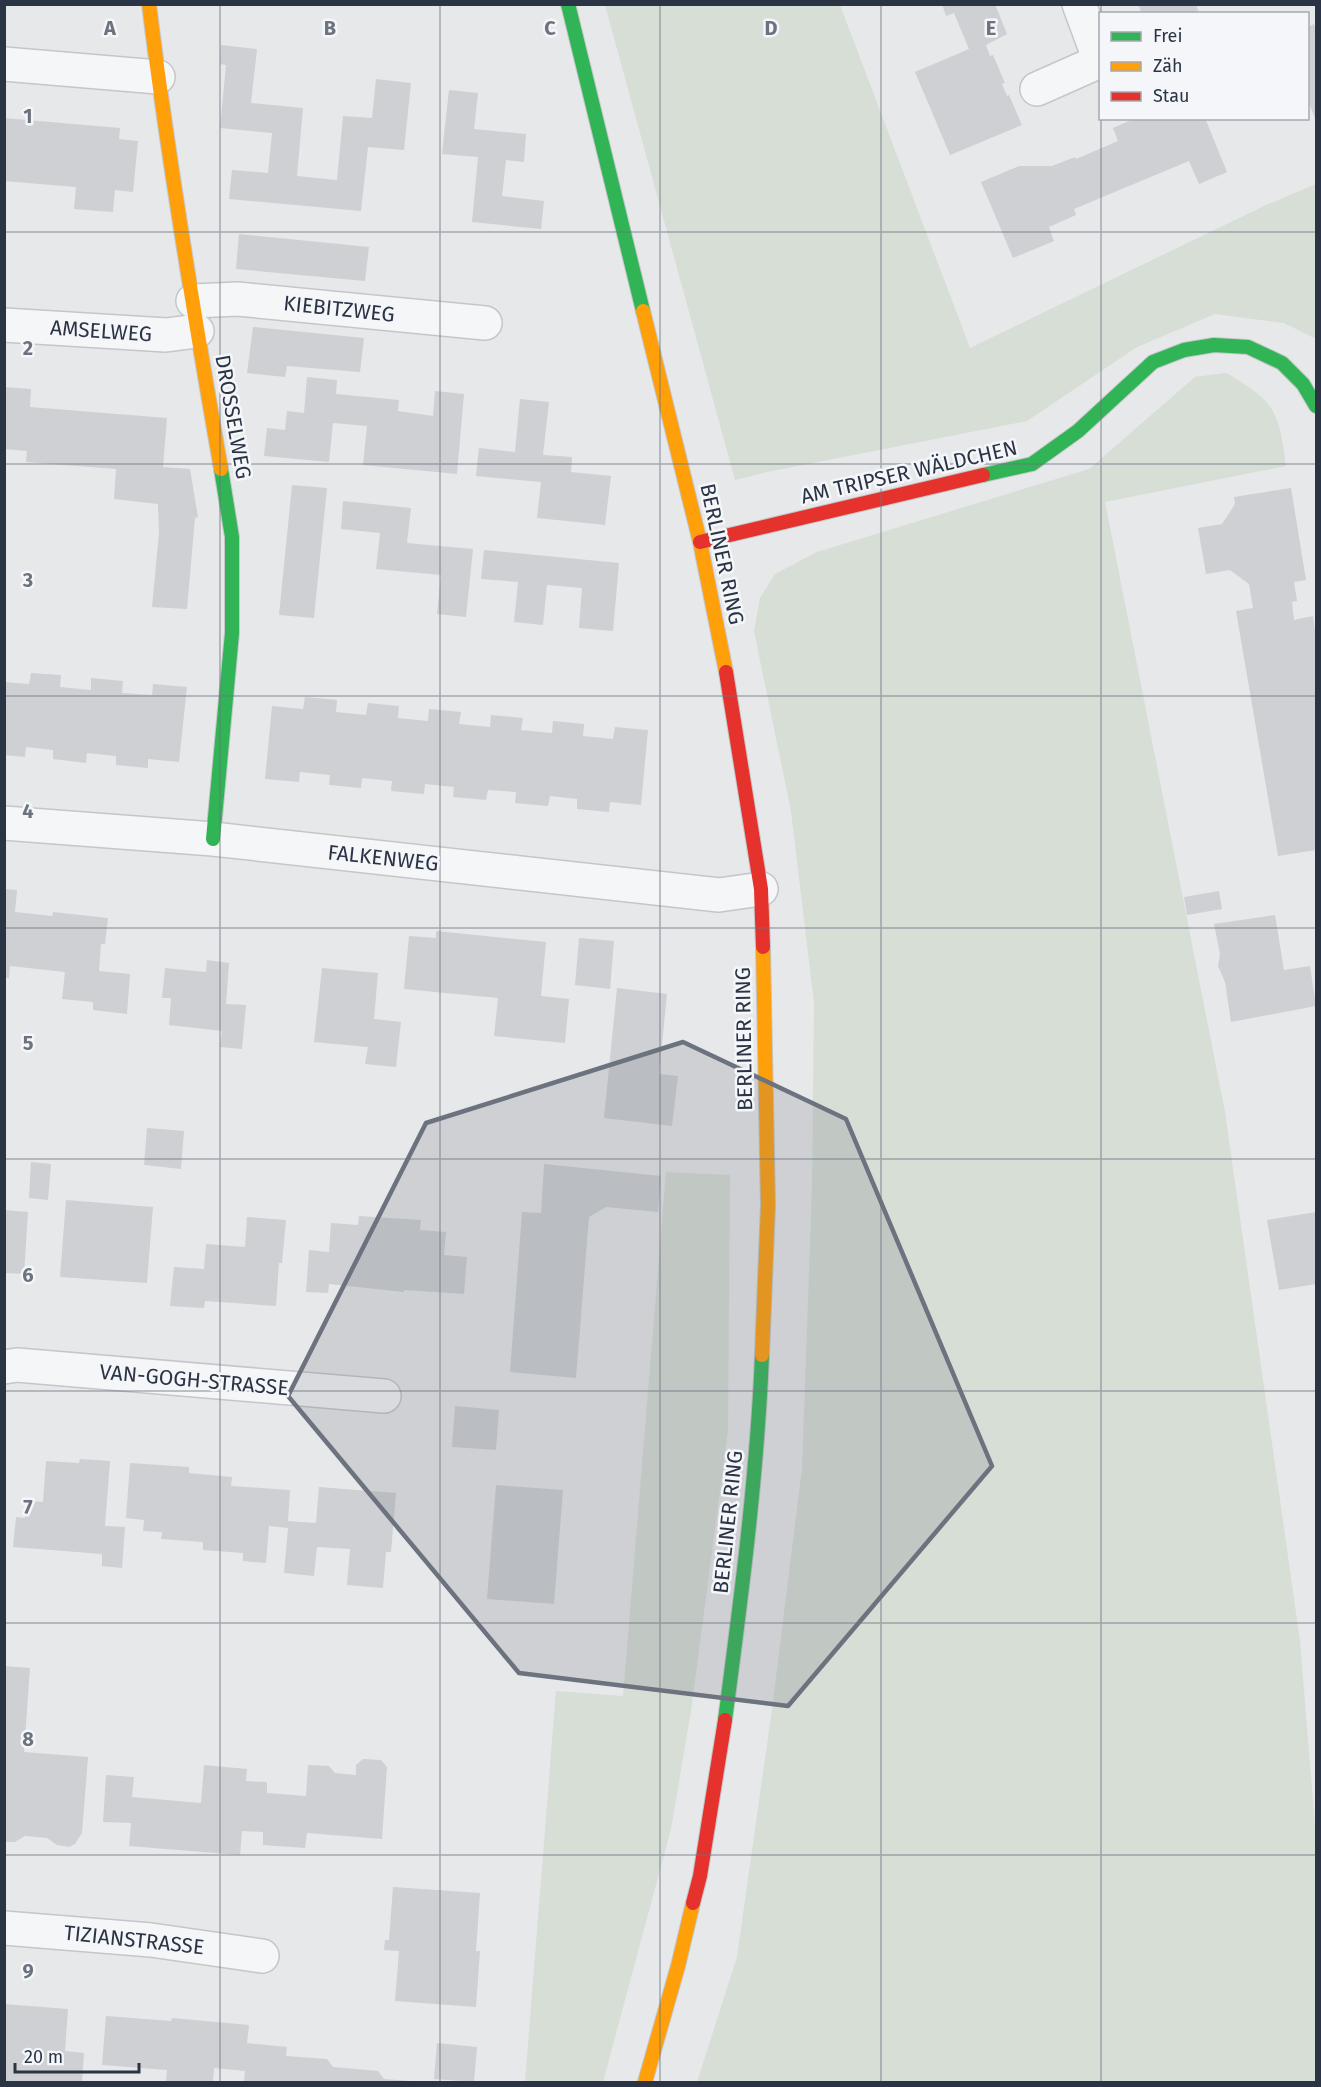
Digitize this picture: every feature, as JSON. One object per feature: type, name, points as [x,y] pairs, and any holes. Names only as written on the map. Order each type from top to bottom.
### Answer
[{"type":"main road","name":"DROSSELWEG","points":[[149,4],[195,316],[232,537],[232,633],[213,839]]},
{"type":"main road","name":"BERLINER RING","points":[[568,4],[700,542],[733,707],[761,889],[768,1205],[759,1429],[740,1605],[720,1754],[700,1876],[678,1966],[645,2082]]},
{"type":"main road","name":"AM TRIPSER WÄLDCHEN","points":[[700,542],[1032,464],[1078,430],[1153,362],[1184,350],[1214,345],[1248,347],[1282,363],[1303,384],[1317,406]]},
{"type":"street","points":[[1079,4],[1099,58]]},
{"type":"street","points":[[1037,89],[1099,61]]},
{"type":"street","points":[[4,64],[158,77]]},
{"type":"street","name":"KIEBITZWEG","points":[[195,316],[238,299],[485,323]]},
{"type":"street","name":"AMSELWEG","points":[[4,325],[166,335],[195,316]]},
{"type":"street","name":"FALKENWEG","points":[[4,823],[213,839],[719,895],[761,889]]},
{"type":"street","name":"VAN-GOGH-STRASSE","points":[[4,1367],[17,1365],[384,1396]]},
{"type":"street","name":"TIZIANSTRASSE","points":[[4,1928],[151,1940],[262,1956]]},
{"type":"highlighted area","points":[[683,1042],[846,1119],[992,1466],[788,1706],[519,1673],[288,1396],[426,1123]]},
{"type":"shaded area","points":[[605,5],[840,5],[970,348],[1264,206],[1316,184],[1316,339],[1284,323],[1215,314],[1137,347],[1027,421],[735,480]]},
{"type":"shaded area","points":[[1226,373],[1255,392],[1272,409],[1281,432],[1286,466],[1105,502],[1225,1112],[1300,1641],[1316,1838],[1316,2082],[697,2082],[737,1957],[772,1709],[802,1468],[812,1187],[814,1003],[791,811],[754,631],[760,598],[775,574],[817,552],[1089,469],[1195,377]]},
{"type":"shaded area","points":[[666,1172],[730,1175],[728,1431],[691,1711],[671,1829],[603,2082],[525,2082],[556,1691],[623,1696]]},
{"type":"building","points":[[942,4],[995,4],[1007,34],[986,45],[990,56],[993,55],[1005,83],[1002,84],[1022,125],[950,155],[915,72],[969,49],[954,13],[946,16]]},
{"type":"building","points":[[1138,4],[1196,4],[1198,12],[1141,12]]},
{"type":"building","points":[[1314,24],[1316,31],[1316,118],[1309,103],[1309,26]]},
{"type":"building","points":[[221,45],[257,49],[251,103],[303,108],[297,176],[337,180],[343,116],[372,118],[376,79],[411,83],[404,150],[368,147],[361,211],[229,199],[232,170],[268,173],[272,133],[220,128],[226,65],[220,64]]},
{"type":"building","points":[[449,90],[478,93],[474,129],[526,134],[524,162],[506,160],[502,196],[544,201],[541,229],[472,222],[478,157],[442,154]]},
{"type":"building","points":[[4,118],[120,128],[119,139],[138,141],[133,192],[115,190],[113,212],[74,209],[76,187],[4,181]]},
{"type":"building","points":[[1131,120],[1206,120],[1227,172],[1199,184],[1189,161],[1074,209],[1076,215],[1049,227],[1054,241],[1013,258],[981,182],[1019,166],[1052,166],[1075,157],[1076,159],[1118,141],[1113,128]]},
{"type":"building","points":[[239,234],[369,247],[365,281],[236,269]]},
{"type":"building","points":[[253,327],[364,338],[360,372],[287,366],[285,377],[247,373]]},
{"type":"building","points":[[307,377],[337,380],[336,394],[399,400],[398,411],[433,416],[435,391],[464,394],[457,474],[363,465],[367,426],[333,423],[329,462],[264,456],[267,428],[285,430],[287,411],[304,413]]},
{"type":"building","points":[[4,387],[31,389],[30,407],[167,418],[163,467],[190,469],[198,517],[195,518],[187,609],[152,607],[159,533],[158,504],[114,499],[116,469],[26,462],[27,451],[4,449]]},
{"type":"building","points":[[520,399],[549,402],[543,455],[572,457],[571,472],[611,476],[605,525],[537,518],[541,482],[476,476],[479,448],[515,452]]},
{"type":"building","points":[[292,485],[327,488],[314,618],[279,615]]},
{"type":"building","points":[[1291,488],[1306,580],[1294,582],[1297,601],[1292,602],[1294,620],[1313,616],[1316,638],[1316,850],[1278,856],[1236,611],[1253,608],[1249,584],[1230,570],[1206,574],[1198,528],[1222,524],[1235,504],[1234,497]]},
{"type":"building","points":[[343,501],[411,508],[407,543],[473,549],[466,617],[437,614],[441,575],[376,569],[380,533],[341,529]]},
{"type":"building","points":[[484,550],[619,563],[613,631],[579,628],[582,588],[547,585],[543,625],[514,622],[518,582],[481,579]]},
{"type":"building","points":[[31,673],[61,675],[60,687],[91,690],[91,678],[123,681],[122,693],[152,695],[153,684],[187,687],[179,762],[148,759],[148,768],[116,765],[116,756],[87,753],[86,763],[53,759],[53,750],[26,747],[25,757],[4,755],[4,682],[29,684]]},
{"type":"building","points":[[305,697],[337,700],[336,712],[366,715],[368,703],[399,706],[398,718],[428,721],[429,709],[461,712],[459,724],[490,727],[491,715],[523,718],[521,730],[552,733],[553,721],[584,724],[583,736],[613,739],[615,727],[648,730],[641,805],[610,802],[609,812],[577,809],[577,799],[550,796],[548,806],[515,803],[516,792],[488,790],[486,800],[453,797],[454,787],[425,784],[424,794],[391,791],[392,781],[362,778],[361,788],[329,785],[330,775],[300,772],[299,782],[265,779],[272,706],[303,709]]},
{"type":"building","points":[[4,889],[17,890],[15,912],[52,916],[53,912],[108,918],[105,944],[101,944],[99,971],[130,974],[127,1014],[93,1010],[93,1002],[62,999],[65,972],[10,966],[9,978],[4,978]]},
{"type":"building","points":[[1219,891],[1222,909],[1187,915],[1184,897]]},
{"type":"building","points":[[1275,915],[1284,970],[1310,966],[1316,1006],[1231,1022],[1225,982],[1218,966],[1220,954],[1214,924]]},
{"type":"building","points":[[436,931],[546,942],[541,996],[569,999],[565,1043],[494,1036],[498,998],[404,989],[409,936],[436,938]]},
{"type":"building","points":[[579,938],[614,941],[610,989],[575,985]]},
{"type":"building","points":[[207,960],[229,963],[226,1004],[246,1005],[242,1049],[220,1047],[222,1031],[169,1025],[171,998],[162,998],[165,968],[206,972]]},
{"type":"building","points":[[322,968],[378,973],[374,1019],[401,1022],[396,1067],[365,1064],[368,1047],[314,1042]]},
{"type":"building","points":[[617,988],[667,994],[659,1074],[678,1076],[672,1126],[604,1118]]},
{"type":"building","points":[[147,1128],[184,1131],[181,1169],[144,1165]]},
{"type":"building","points":[[31,1162],[51,1164],[48,1200],[29,1198]]},
{"type":"building","points":[[544,1164],[661,1176],[658,1212],[606,1207],[589,1217],[576,1378],[510,1372],[522,1212],[541,1213]]},
{"type":"building","points":[[66,1200],[153,1207],[147,1283],[60,1277]]},
{"type":"building","points":[[4,1210],[28,1212],[24,1274],[4,1273]]},
{"type":"building","points":[[1316,1212],[1316,1284],[1279,1290],[1267,1220]]},
{"type":"building","points":[[359,1216],[421,1220],[420,1230],[446,1232],[444,1255],[467,1257],[464,1294],[404,1290],[404,1292],[329,1284],[328,1293],[306,1292],[309,1250],[329,1252],[331,1223],[358,1225]]},
{"type":"building","points":[[247,1217],[286,1220],[282,1263],[279,1263],[276,1306],[205,1301],[204,1308],[170,1306],[174,1267],[204,1269],[206,1244],[245,1247]]},
{"type":"building","points":[[455,1406],[499,1410],[496,1450],[452,1447]]},
{"type":"building","points":[[80,1459],[110,1461],[105,1526],[125,1527],[122,1568],[102,1566],[102,1554],[13,1547],[16,1517],[25,1518],[27,1501],[43,1502],[46,1461],[79,1463]]},
{"type":"building","points":[[130,1463],[189,1467],[189,1473],[232,1477],[231,1486],[290,1490],[288,1521],[316,1523],[319,1487],[396,1493],[391,1552],[386,1552],[383,1588],[347,1585],[350,1549],[317,1547],[314,1576],[284,1573],[288,1528],[269,1526],[266,1563],[243,1561],[243,1553],[203,1550],[203,1542],[161,1539],[162,1532],[143,1531],[144,1520],[126,1518]]},
{"type":"building","points":[[496,1485],[563,1490],[554,1604],[487,1599]]},
{"type":"building","points":[[4,1666],[30,1668],[24,1752],[88,1757],[82,1833],[75,1844],[69,1847],[57,1845],[47,1838],[25,1836],[15,1842],[4,1842]]},
{"type":"building","points":[[363,1759],[381,1760],[387,1767],[382,1839],[307,1833],[305,1848],[263,1845],[263,1832],[242,1831],[240,1855],[129,1846],[131,1823],[103,1822],[106,1775],[134,1777],[132,1797],[201,1803],[204,1765],[247,1769],[246,1781],[267,1782],[267,1793],[306,1796],[308,1765],[329,1766],[335,1773],[356,1775],[356,1765]]},
{"type":"building","points":[[393,1887],[480,1893],[476,1951],[480,1951],[476,2007],[395,2001],[399,1951],[384,1950],[385,1940],[389,1940]]},
{"type":"building","points":[[4,2004],[68,2009],[65,2051],[84,2053],[82,2082],[4,2082]]},
{"type":"building","points":[[106,2016],[171,2021],[172,2018],[249,2025],[247,2043],[287,2047],[286,2056],[327,2059],[333,2067],[378,2071],[384,2079],[411,2082],[244,2081],[245,2071],[214,2068],[213,2082],[166,2082],[167,2070],[102,2065]]},
{"type":"building","points":[[437,2043],[477,2047],[474,2082],[434,2079]]},
{"type":"traffic: fast","points":[[568,4],[643,311]]},
{"type":"traffic: fast","points":[[983,475],[1032,464],[1078,431],[1153,362],[1184,350],[1214,345],[1248,347],[1282,363],[1303,384],[1316,406]]},
{"type":"traffic: fast","points":[[213,839],[232,633],[232,537],[221,469]]},
{"type":"traffic: fast","points":[[725,1720],[752,1493],[762,1355]]},
{"type":"traffic: slow","points":[[149,4],[164,121],[221,469]]},
{"type":"traffic: slow","points":[[643,311],[700,542],[726,672]]},
{"type":"traffic: slow","points":[[762,1355],[768,1205],[763,947]]},
{"type":"traffic: slow","points":[[645,2082],[678,1966],[693,1903]]},
{"type":"traffic: jam","points":[[700,542],[983,475]]},
{"type":"traffic: jam","points":[[726,672],[761,889],[763,947]]},
{"type":"traffic: jam","points":[[693,1903],[700,1876],[725,1720]]}]
